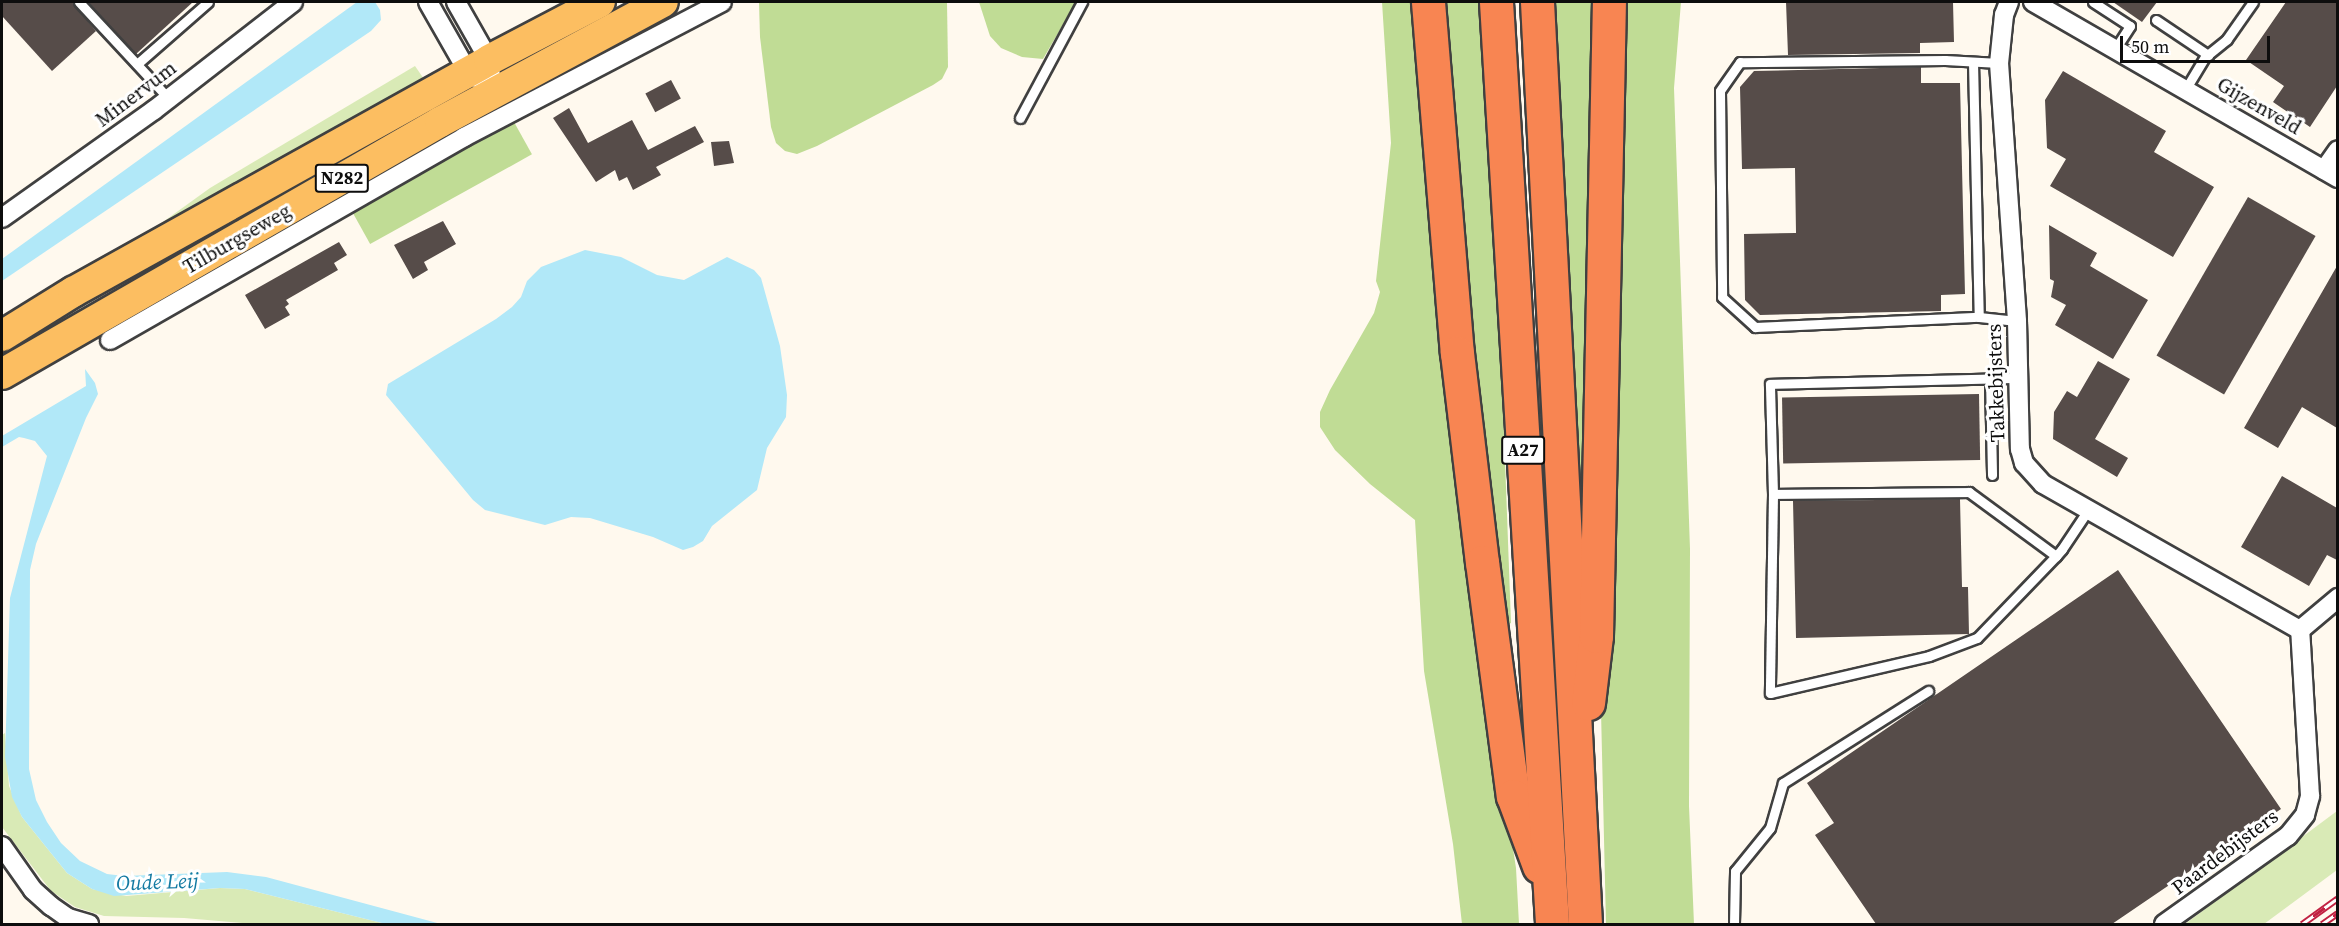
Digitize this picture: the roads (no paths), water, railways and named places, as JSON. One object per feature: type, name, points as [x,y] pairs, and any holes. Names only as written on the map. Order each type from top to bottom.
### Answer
[{"type":"highway","name":"A27","points":[[1428,2],[1457,353],[1513,796],[1551,912]]},
{"type":"highway","name":"A27","points":[[1496,2],[1551,912]]},
{"type":"highway","name":"A27","points":[[1537,2],[1585,924]]},
{"type":"highway","name":"A27","points":[[1577,794],[1596,636],[1606,58],[1609,2]]},
{"type":"main road","name":"Tilburgseweg","points":[[2,336],[74,292],[479,66],[600,2]]},
{"type":"main road","name":"Tilburgseweg","points":[[2,374],[493,93],[663,2]]},
{"type":"street","name":"Minervum","points":[[2,218],[168,99],[290,2]]},
{"type":"street","points":[[428,2],[479,66]]},
{"type":"street","points":[[456,2],[479,66],[493,93]]},
{"type":"street","name":"Tilburgseweg","points":[[110,340],[464,137],[722,2]]},
{"type":"street","name":"Takkebijsters","points":[[2009,2],[2004,15],[1999,63],[2017,321],[2020,450],[2024,463],[2043,484],[2300,630]]},
{"type":"street","name":"Gijzenveld","points":[[2033,2],[2331,174]]},
{"type":"street","points":[[2331,174],[2337,150]]},
{"type":"street","points":[[2300,630],[2337,598]]},
{"type":"street","name":"Paardebijsters","points":[[2164,924],[2288,836],[2305,815],[2310,796],[2300,630]]},
{"type":"street","points":[[2,846],[33,890],[68,918],[89,924]]},
{"type":"lane","points":[[79,2],[168,99]]},
{"type":"lane","points":[[137,64],[208,2]]},
{"type":"lane","points":[[1020,118],[1082,2]]},
{"type":"lane","points":[[2093,2],[2130,26],[2115,49]]},
{"type":"lane","points":[[2185,90],[2208,55],[2227,39],[2253,2]]},
{"type":"lane","points":[[2156,20],[2208,55]]},
{"type":"lane","points":[[1973,62],[1979,317]]},
{"type":"lane","points":[[1999,63],[1740,63],[1720,91],[1722,297],[1755,327],[1979,317],[2017,321]]},
{"type":"lane","points":[[1990,378],[1992,475]]},
{"type":"lane","points":[[2018,378],[1770,384],[1773,494],[1770,693],[1929,656],[1977,638],[2056,556],[2088,510]]},
{"type":"lane","points":[[1773,494],[1969,492],[2056,556]]},
{"type":"lane","points":[[1734,924],[1735,871],[1770,828],[1783,783],[1928,691]]},
{"type":"water","points":[[357,2],[375,2],[380,10],[381,20],[371,31],[2,281],[2,259]]},
{"type":"water","points":[[585,250],[621,257],[657,275],[684,280],[727,257],[754,270],[761,278],[780,346],[787,395],[786,417],[767,448],[757,490],[712,526],[703,541],[693,547],[683,550],[653,537],[590,518],[571,517],[545,525],[485,510],[473,500],[386,395],[388,384],[512,307],[521,297],[527,281],[541,267]]},
{"type":"water","name":"Oude Leij","points":[[85,369],[95,383],[98,394],[86,418],[36,544],[30,570],[29,769],[36,800],[47,822],[61,843],[80,861],[107,874],[124,876],[227,872],[266,877],[441,924],[386,924],[245,889],[220,888],[114,896],[92,889],[67,873],[22,817],[12,797],[5,757],[10,598],[47,456],[35,441],[19,437],[2,447],[2,436],[86,386]]},
{"type":"railway","points":[[2302,924],[2338,898]]},
{"type":"railway","points":[[2322,924],[2338,913]]}]
